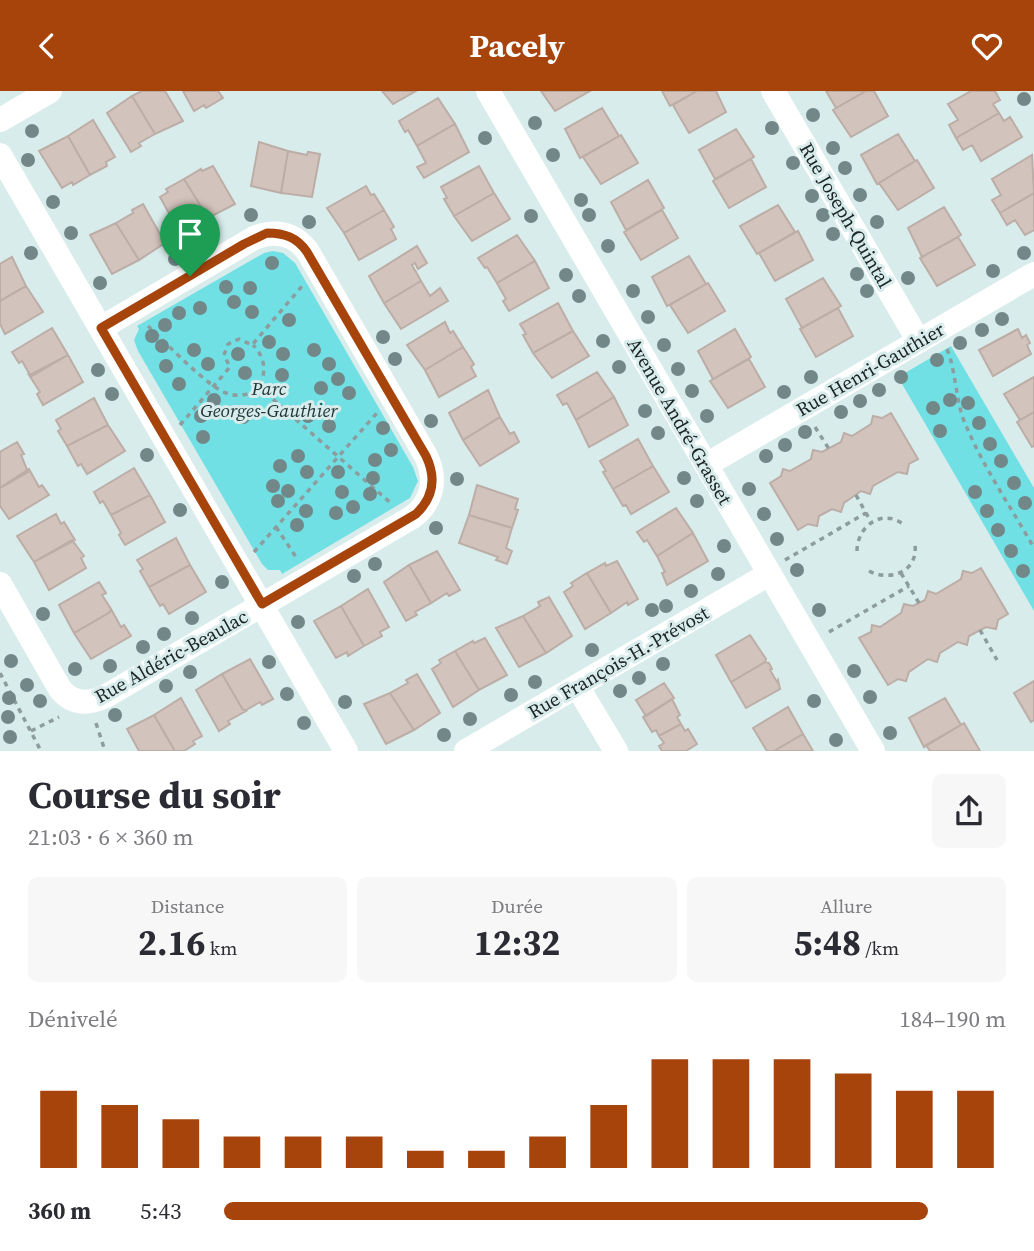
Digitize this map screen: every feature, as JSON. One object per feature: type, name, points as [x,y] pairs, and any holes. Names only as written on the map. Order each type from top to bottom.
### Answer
[{"type":"street","points":[[0,120],[50,91]]},
{"type":"street","name":"Avenue André-Grasset","points":[[488,91],[706,465],[776,568],[873,751]]},
{"type":"street","name":"Rue Joseph-Quintal","points":[[773,91],[918,340]]},
{"type":"street","points":[[0,155],[346,751]]},
{"type":"street","name":"Rue Aldéric-Beaulac","points":[[69,709],[106,696],[411,518],[425,503],[432,484],[430,464],[386,385],[304,246],[293,238],[281,233],[267,233],[254,238],[101,328]]},
{"type":"street","name":"Rue Henri-Gauthier","points":[[706,465],[1034,274]]},
{"type":"street","name":"Rue François-H.-Prévost","points":[[466,751],[776,568]]},
{"type":"street","points":[[0,585],[60,689],[68,698],[69,709]]},
{"type":"street","points":[[578,686],[616,751]]},
{"type":"path","points":[[252,345],[306,282]]},
{"type":"path","points":[[144,322],[214,386],[227,394],[250,392],[258,386],[263,380],[265,369],[262,358],[252,345],[239,339],[228,344],[224,355],[230,367],[214,386],[179,427]]},
{"type":"path","points":[[946,347],[955,372],[960,407],[967,428],[1034,548]]},
{"type":"path","points":[[258,386],[396,507]]},
{"type":"path","points":[[253,553],[380,409]]},
{"type":"path","points":[[813,424],[829,449]]},
{"type":"path","points":[[856,495],[871,522]]},
{"type":"path","points":[[776,568],[866,513]]},
{"type":"path","points":[[857,551],[859,535],[871,522],[884,518],[903,524]]},
{"type":"path","points":[[276,527],[300,563]]},
{"type":"path","points":[[869,571],[887,577],[901,573],[915,557],[915,545]]},
{"type":"path","points":[[901,573],[919,603]]},
{"type":"path","points":[[825,634],[909,586]]},
{"type":"path","points":[[980,630],[997,660]]},
{"type":"path","points":[[0,673],[41,751]]},
{"type":"path","points":[[30,731],[69,709]]},
{"type":"path","points":[[95,721],[105,751]]},
{"type":"green space","name":"Parc Georges-Gauthier","points":[[264,253],[283,253],[295,263],[413,467],[418,481],[410,498],[282,574],[280,570],[268,570],[262,564],[134,340],[139,329],[137,326]]},
{"type":"green space","points":[[951,346],[1034,488],[1034,611],[898,377]]},
{"type":"building","points":[[142,91],[165,91],[183,121],[155,134],[132,96]]},
{"type":"building","points":[[183,91],[218,91],[223,98],[206,108],[204,105],[194,111]]},
{"type":"building","points":[[382,91],[416,91],[393,104]]},
{"type":"building","points":[[541,91],[590,91],[555,111]]},
{"type":"building","points":[[662,91],[697,91],[670,106]]},
{"type":"building","points":[[697,91],[716,91],[726,112],[689,133],[673,105]]},
{"type":"building","points":[[826,91],[866,91],[836,108]]},
{"type":"building","points":[[866,91],[874,91],[888,116],[851,137],[833,110]]},
{"type":"building","points":[[971,91],[995,91],[1000,100],[993,104],[999,113],[956,138],[949,125],[958,120],[948,104]]},
{"type":"building","points":[[132,96],[155,134],[139,143],[141,146],[131,152],[107,113]]},
{"type":"building","points":[[438,98],[455,124],[417,146],[399,121]]},
{"type":"building","points":[[602,108],[619,136],[580,158],[565,129]]},
{"type":"building","points":[[999,113],[1004,121],[1010,117],[1022,137],[981,161],[972,145],[963,150],[956,138]]},
{"type":"building","points":[[93,120],[115,157],[106,162],[107,166],[90,175],[68,136]]},
{"type":"building","points":[[455,124],[469,152],[424,178],[417,167],[426,163],[417,146]]},
{"type":"building","points":[[736,129],[754,157],[715,179],[699,150]]},
{"type":"building","points":[[898,134],[915,161],[877,184],[861,155]]},
{"type":"building","points":[[621,135],[638,163],[601,184],[583,157]]},
{"type":"building","points":[[68,136],[90,175],[62,188],[39,151]]},
{"type":"building","points":[[259,142],[288,151],[281,193],[251,186]]},
{"type":"building","points":[[288,151],[307,155],[308,152],[320,154],[312,197],[281,193]]},
{"type":"building","points":[[1032,155],[1034,193],[1000,213],[992,200],[1001,195],[992,179]]},
{"type":"building","points":[[751,159],[766,187],[729,208],[713,181]]},
{"type":"building","points":[[917,160],[934,188],[898,210],[879,183]]},
{"type":"building","points":[[213,166],[235,204],[208,218],[184,179],[201,169],[202,171]]},
{"type":"building","points":[[479,166],[494,193],[454,216],[444,199],[447,198],[441,187]]},
{"type":"building","points":[[184,179],[208,218],[181,235],[160,197],[168,192],[166,189]]},
{"type":"building","points":[[648,180],[664,208],[626,230],[611,202]]},
{"type":"building","points":[[366,186],[384,210],[344,233],[327,208]]},
{"type":"building","points":[[494,193],[510,219],[472,241],[454,216]]},
{"type":"building","points":[[1034,193],[1034,230],[1025,235],[1015,220],[1007,225],[1000,213]]},
{"type":"building","points":[[143,204],[165,243],[139,260],[116,223]]},
{"type":"building","points":[[778,205],[795,232],[757,254],[740,226]]},
{"type":"building","points":[[944,207],[961,235],[922,257],[908,228]]},
{"type":"building","points":[[384,210],[394,227],[391,229],[396,239],[359,260],[344,233]]},
{"type":"building","points":[[662,210],[678,238],[641,260],[624,232]]},
{"type":"building","points":[[116,223],[139,260],[112,274],[90,235]]},
{"type":"building","points":[[798,231],[813,260],[775,281],[759,253]]},
{"type":"building","points":[[517,235],[535,261],[497,283],[478,258]]},
{"type":"building","points":[[958,237],[975,265],[937,286],[920,258]]},
{"type":"building","points":[[417,246],[427,263],[418,269],[415,263],[412,265],[421,281],[384,303],[369,276]]},
{"type":"building","points":[[689,256],[706,284],[667,306],[652,277]]},
{"type":"building","points":[[12,257],[26,286],[0,301],[0,264]]},
{"type":"building","points":[[535,261],[549,288],[509,311],[497,283]]},
{"type":"building","points":[[823,278],[841,306],[802,328],[786,299]]},
{"type":"building","points":[[421,281],[430,296],[440,288],[448,301],[401,329],[384,303]]},
{"type":"building","points":[[708,283],[725,311],[688,333],[670,305]]},
{"type":"building","points":[[26,286],[43,312],[5,334],[0,324],[0,301]]},
{"type":"building","points":[[558,303],[573,331],[533,353],[520,324]]},
{"type":"building","points":[[838,308],[853,336],[816,357],[800,329]]},
{"type":"building","points":[[445,322],[450,333],[453,331],[463,347],[425,370],[407,345]]},
{"type":"building","points":[[52,328],[68,355],[30,375],[22,361],[19,363],[12,352]]},
{"type":"building","points":[[735,329],[751,357],[713,379],[698,351]]},
{"type":"building","points":[[1018,329],[1022,338],[1026,335],[1031,354],[993,376],[979,350]]},
{"type":"building","points":[[573,331],[589,356],[552,378],[533,353]]},
{"type":"building","points":[[463,347],[474,364],[471,367],[476,376],[439,397],[425,370]]},
{"type":"building","points":[[68,355],[83,382],[43,405],[37,394],[40,392],[29,375],[32,376]]},
{"type":"building","points":[[749,359],[765,387],[728,408],[710,381]]},
{"type":"building","points":[[597,372],[614,397],[576,420],[567,403],[563,405],[557,395]]},
{"type":"building","points":[[1034,377],[1034,412],[1020,420],[1004,394]]},
{"type":"building","points":[[488,390],[500,417],[463,440],[449,413]]},
{"type":"building","points":[[614,397],[628,425],[589,447],[576,420]]},
{"type":"building","points":[[94,398],[108,425],[67,446],[58,431],[61,429],[56,420]]},
{"type":"building","points":[[1034,412],[1034,446],[1032,447],[1017,422]]},
{"type":"building","points":[[891,413],[918,459],[909,464],[907,474],[898,472],[873,486],[870,494],[861,491],[844,503],[841,512],[832,509],[819,516],[817,526],[808,524],[798,530],[770,483],[781,476],[783,469],[790,471],[811,459],[813,450],[822,452],[841,442],[844,433],[852,436],[871,424],[873,416],[882,418]]},
{"type":"building","points":[[500,417],[510,434],[514,432],[519,442],[480,466],[463,440]]},
{"type":"building","points":[[108,425],[125,451],[87,474],[81,464],[78,466],[67,446]]},
{"type":"building","points":[[638,439],[653,466],[613,489],[600,461]]},
{"type":"building","points":[[17,442],[24,454],[21,455],[28,472],[0,488],[0,452]]},
{"type":"building","points":[[653,466],[669,492],[631,514],[613,489]]},
{"type":"building","points":[[134,468],[150,495],[111,515],[94,492]]},
{"type":"building","points":[[29,469],[39,487],[42,485],[49,495],[9,519],[0,506],[0,488]]},
{"type":"building","points":[[477,485],[518,499],[515,509],[518,510],[512,528],[469,515]]},
{"type":"building","points":[[150,495],[165,522],[125,545],[111,515]]},
{"type":"building","points":[[676,508],[693,533],[657,556],[647,540],[644,542],[637,532]]},
{"type":"building","points":[[56,514],[75,540],[34,562],[17,536]]},
{"type":"building","points":[[469,515],[512,528],[506,548],[512,551],[507,564],[496,560],[498,557],[459,543]]},
{"type":"building","points":[[693,533],[708,561],[667,585],[662,573],[665,572],[657,556]]},
{"type":"building","points":[[176,538],[190,565],[149,587],[137,560]]},
{"type":"building","points":[[72,540],[84,556],[81,558],[86,568],[49,590],[34,562]]},
{"type":"building","points":[[437,551],[460,590],[449,596],[447,593],[431,603],[409,565]]},
{"type":"building","points":[[617,561],[638,599],[628,605],[627,602],[611,613],[587,573],[605,563],[606,566]]},
{"type":"building","points":[[190,565],[206,592],[169,614],[163,604],[160,606],[149,587]]},
{"type":"building","points":[[409,565],[431,603],[406,621],[384,582]]},
{"type":"building","points":[[981,568],[1008,614],[998,620],[996,629],[986,627],[969,636],[967,645],[958,642],[940,653],[937,662],[928,659],[909,672],[906,681],[898,679],[888,685],[859,638],[871,632],[872,625],[880,627],[901,613],[904,604],[913,606],[925,600],[928,591],[936,594],[961,579],[963,571],[972,573]]},
{"type":"building","points":[[587,573],[611,613],[585,629],[564,592],[573,586],[571,583]]},
{"type":"building","points":[[99,582],[106,593],[102,595],[111,609],[110,612],[74,633],[59,605]]},
{"type":"building","points":[[368,589],[389,627],[380,632],[382,636],[364,646],[341,606]]},
{"type":"building","points":[[549,597],[572,636],[546,653],[523,616],[540,606],[538,602]]},
{"type":"building","points":[[341,606],[364,646],[348,656],[347,652],[336,658],[314,621]]},
{"type":"building","points":[[111,609],[121,627],[124,625],[131,636],[91,659],[74,633]]},
{"type":"building","points":[[523,616],[546,653],[519,667],[496,628]]},
{"type":"building","points":[[750,635],[766,659],[765,662],[731,682],[716,655]]},
{"type":"building","points":[[485,638],[507,675],[479,690],[455,651]]},
{"type":"building","points":[[455,651],[479,690],[453,707],[432,669],[441,663],[439,660]]},
{"type":"building","points":[[250,659],[273,699],[243,710],[222,674]]},
{"type":"building","points":[[765,662],[769,663],[780,689],[746,708],[731,682]]},
{"type":"building","points":[[222,674],[246,711],[228,721],[230,724],[219,731],[196,690]]},
{"type":"building","points":[[417,674],[440,713],[414,730],[390,693],[408,683],[406,680]]},
{"type":"building","points":[[1034,681],[1034,720],[1031,722],[1014,693]]},
{"type":"building","points":[[664,683],[674,698],[646,716],[636,700]]},
{"type":"building","points":[[390,693],[414,730],[386,744],[364,704]]},
{"type":"building","points":[[181,698],[202,736],[184,751],[175,751],[154,715]]},
{"type":"building","points":[[945,698],[961,725],[924,747],[909,718]]},
{"type":"building","points":[[672,699],[680,715],[677,717],[681,724],[659,736],[656,730],[652,732],[643,717]]},
{"type":"building","points":[[788,707],[803,734],[774,751],[767,751],[753,728]]},
{"type":"building","points":[[154,715],[175,751],[139,751],[127,729]]},
{"type":"building","points":[[964,723],[980,751],[930,751],[926,745]]},
{"type":"building","points":[[681,724],[685,731],[688,729],[697,744],[686,751],[662,751],[659,746],[664,743],[659,736]]},
{"type":"building","points":[[803,734],[813,751],[774,751]]},
{"type":"route","points":[[267,233],[287,235],[304,246],[392,396],[432,471],[431,491],[421,509],[411,518],[262,604],[101,328],[190,276],[267,233]]}]
